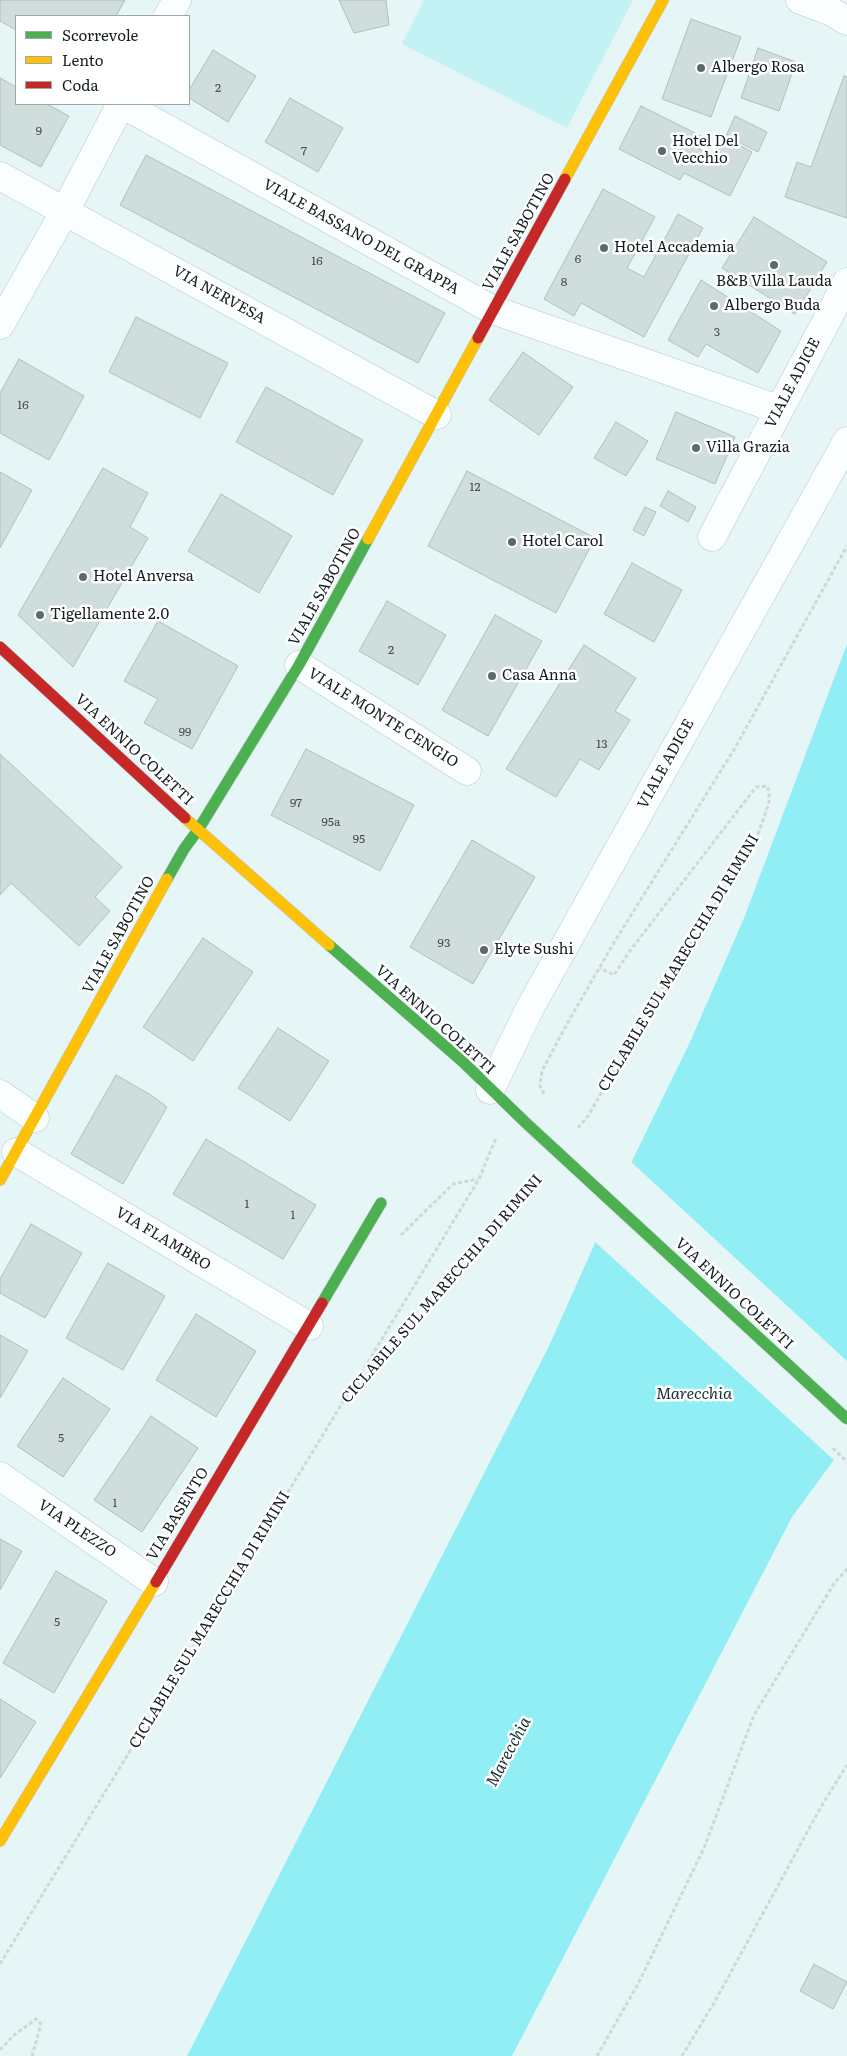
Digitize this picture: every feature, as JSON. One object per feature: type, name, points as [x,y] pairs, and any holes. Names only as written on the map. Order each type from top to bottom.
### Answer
[{"type":"street","points":[[169,15],[177,0]]},
{"type":"street","name":"VIALE SABOTINO","points":[[0,1180],[184,849],[198,830],[299,665],[663,0]]},
{"type":"street","points":[[800,0],[832,12],[847,21]]},
{"type":"street","points":[[0,325],[65,211],[121,105]]},
{"type":"street","name":"VIALE BASSANO DEL GRAPPA","points":[[124,105],[493,310],[778,410]]},
{"type":"street","name":"VIA NERVESA","points":[[0,176],[437,415]]},
{"type":"street","name":"VIALE ADIGE","points":[[712,536],[847,282]]},
{"type":"street","name":"VIALE ADIGE","points":[[490,1090],[530,1006],[847,441]]},
{"type":"street","name":"VIA ENNIO COLETTI","points":[[0,647],[198,830],[463,1062],[490,1090],[847,1419]]},
{"type":"street","name":"VIALE MONTE CENGIO","points":[[299,665],[467,771]]},
{"type":"street","points":[[0,1094],[35,1118]]},
{"type":"street","name":"VIA FLAMBRO","points":[[16,1152],[309,1326]]},
{"type":"street","name":"VIA BASENTO","points":[[0,1841],[381,1203]]},
{"type":"street","name":"VIA PLEZZO","points":[[0,1476],[154,1582]]},
{"type":"path","points":[[545,1097],[540,1086],[542,1071],[568,1022],[615,940],[735,748],[847,546]]},
{"type":"path","name":"CICLABILE SUL MARECCHIA DI RIMINI","points":[[576,1131],[588,1116],[649,1010],[757,837],[769,803],[769,791],[766,786],[756,787],[629,952],[614,975],[600,968]]},
{"type":"path","points":[[346,1397],[479,1179],[497,1136],[515,1113]]},
{"type":"path","name":"CICLABILE SUL MARECCHIA DI RIMINI","points":[[0,1964],[346,1397],[415,1325],[511,1213],[540,1176]]},
{"type":"path","points":[[597,2056],[638,1984],[704,1848],[754,1716],[835,1582],[847,1569]]},
{"type":"path","points":[[682,2056],[714,2003],[822,1805],[847,1765]]},
{"type":"path","points":[[0,2050],[13,2036],[36,2019],[41,2024],[32,2056]]},
{"type":"shaded area","points":[[424,0],[633,0],[567,128],[402,44]]},
{"type":"water","name":"Marecchia","points":[[847,644],[847,1442],[792,1517],[512,2056],[187,2056],[549,1346],[630,1165],[690,1042],[744,918]]},
{"type":"pier","points":[[629,1160],[847,1361],[847,1447],[836,1462],[593,1240]]},
{"type":"building","points":[[0,0],[125,0],[117,15],[15,15],[15,29],[0,21]]},
{"type":"building","points":[[339,0],[386,0],[389,25],[354,33]]},
{"type":"building","name":"Albergo Rosa","points":[[691,19],[741,37],[711,117],[662,99]]},
{"type":"building","points":[[758,48],[796,62],[779,111],[741,98]]},
{"type":"building","points":[[213,50],[256,76],[228,122],[190,99],[190,88]]},
{"type":"building","points":[[844,76],[847,77],[847,218],[785,197],[797,162],[811,167]]},
{"type":"building","points":[[0,78],[15,86],[15,105],[49,105],[69,116],[41,167],[0,145]]},
{"type":"building","points":[[290,98],[343,128],[318,172],[265,142]]},
{"type":"building","name":"Hotel Del Vecchio","points":[[641,106],[705,138],[699,149],[712,155],[722,136],[752,152],[730,196],[684,173],[680,180],[619,149]]},
{"type":"building","points":[[735,116],[767,132],[758,152],[726,136]]},
{"type":"building","points":[[146,155],[445,313],[418,363],[120,205]]},
{"type":"building","name":"Hotel Accademia","points":[[603,189],[655,217],[627,268],[644,277],[678,214],[703,228],[644,337],[581,303],[574,316],[544,299]]},
{"type":"building","name":"B&B Villa Lauda","points":[[754,217],[827,262],[795,314],[722,268]]},
{"type":"building","name":"Albergo Buda","points":[[701,280],[781,331],[758,373],[706,344],[698,357],[668,340]]},
{"type":"building","points":[[136,317],[228,363],[200,418],[109,372]]},
{"type":"building","points":[[523,352],[573,387],[539,435],[489,400]]},
{"type":"building","points":[[19,359],[84,396],[49,460],[0,433],[0,393]]},
{"type":"building","points":[[266,387],[363,440],[333,495],[236,442]]},
{"type":"building","name":"Villa Grazia","points":[[676,412],[735,437],[715,484],[656,459]]},
{"type":"building","points":[[616,422],[648,441],[626,476],[594,458]]},
{"type":"building","name":"Hotel Anversa","points":[[103,468],[148,493],[130,527],[148,538],[73,667],[18,615]]},
{"type":"building","name":"Hotel Carol","points":[[467,471],[595,538],[556,613],[428,546]]},
{"type":"building","points":[[0,472],[32,490],[0,548]]},
{"type":"building","points":[[668,491],[696,507],[688,522],[660,506]]},
{"type":"building","points":[[221,494],[292,536],[259,593],[188,551]]},
{"type":"building","points":[[645,507],[656,512],[644,536],[633,530]]},
{"type":"building","points":[[632,563],[682,590],[654,642],[604,614]]},
{"type":"building","points":[[387,601],[446,635],[418,685],[359,651]]},
{"type":"building","name":"Casa Anna","points":[[495,615],[542,641],[488,736],[442,710]]},
{"type":"building","points":[[158,621],[238,666],[192,749],[144,723],[158,699],[124,681]]},
{"type":"building","points":[[584,645],[636,678],[615,711],[630,720],[599,770],[580,759],[556,797],[506,769]]},
{"type":"building","points":[[306,749],[414,805],[380,871],[271,815]]},
{"type":"building","points":[[0,754],[122,867],[95,897],[110,911],[79,946],[11,883],[0,895]]},
{"type":"building","points":[[472,840],[535,877],[473,984],[410,947]]},
{"type":"building","points":[[203,938],[253,972],[193,1061],[143,1027]]},
{"type":"building","points":[[278,1028],[329,1061],[290,1121],[238,1088]]},
{"type":"building","points":[[116,1075],[151,1095],[167,1107],[123,1184],[71,1154]]},
{"type":"building","points":[[206,1139],[316,1205],[283,1259],[173,1194]]},
{"type":"building","points":[[31,1224],[82,1253],[45,1318],[0,1293],[0,1279]]},
{"type":"building","points":[[108,1263],[165,1296],[123,1370],[66,1338]]},
{"type":"building","points":[[196,1314],[256,1351],[216,1417],[156,1380]]},
{"type":"building","points":[[0,1335],[28,1351],[0,1398]]},
{"type":"building","points":[[63,1378],[110,1409],[63,1477],[17,1446]]},
{"type":"building","points":[[151,1416],[198,1448],[142,1532],[94,1500]]},
{"type":"building","points":[[0,1539],[22,1551],[0,1590]]},
{"type":"building","points":[[56,1571],[107,1601],[54,1693],[3,1663]]},
{"type":"building","points":[[0,1699],[36,1722],[0,1778]]},
{"type":"building","points":[[814,1964],[847,1982],[833,2009],[800,1991]]},
{"type":"traffic: fast","points":[[167,879],[299,665],[368,539]]},
{"type":"traffic: fast","points":[[329,945],[463,1062],[526,1123]]},
{"type":"traffic: fast","points":[[526,1123],[847,1419]]},
{"type":"traffic: fast","points":[[322,1303],[381,1203]]},
{"type":"traffic: slow","points":[[565,179],[663,0]]},
{"type":"traffic: slow","points":[[368,539],[478,338]]},
{"type":"traffic: slow","points":[[185,818],[329,945]]},
{"type":"traffic: slow","points":[[0,1180],[167,879]]},
{"type":"traffic: slow","points":[[0,1841],[156,1582]]},
{"type":"traffic: jam","points":[[478,338],[565,179]]},
{"type":"traffic: jam","points":[[0,647],[185,818]]},
{"type":"traffic: jam","points":[[156,1582],[322,1303]]},
{"type":"place","name":"Albergo Rosa","points":[[701,68]]},
{"type":"place","name":"Hotel Del Vecchio","points":[[662,151]]},
{"type":"place","name":"Hotel Accademia","points":[[604,248]]},
{"type":"place","name":"B&B Villa Lauda","points":[[774,265]]},
{"type":"place","name":"Albergo Buda","points":[[714,306]]},
{"type":"place","name":"Villa Grazia","points":[[696,448]]},
{"type":"place","name":"Hotel Carol","points":[[512,542]]},
{"type":"place","name":"Hotel Anversa","points":[[83,577]]},
{"type":"place","name":"Tigellamente 2.0","points":[[40,615]]},
{"type":"place","name":"Casa Anna","points":[[492,676]]},
{"type":"place","name":"Elyte Sushi","points":[[484,950]]}]
